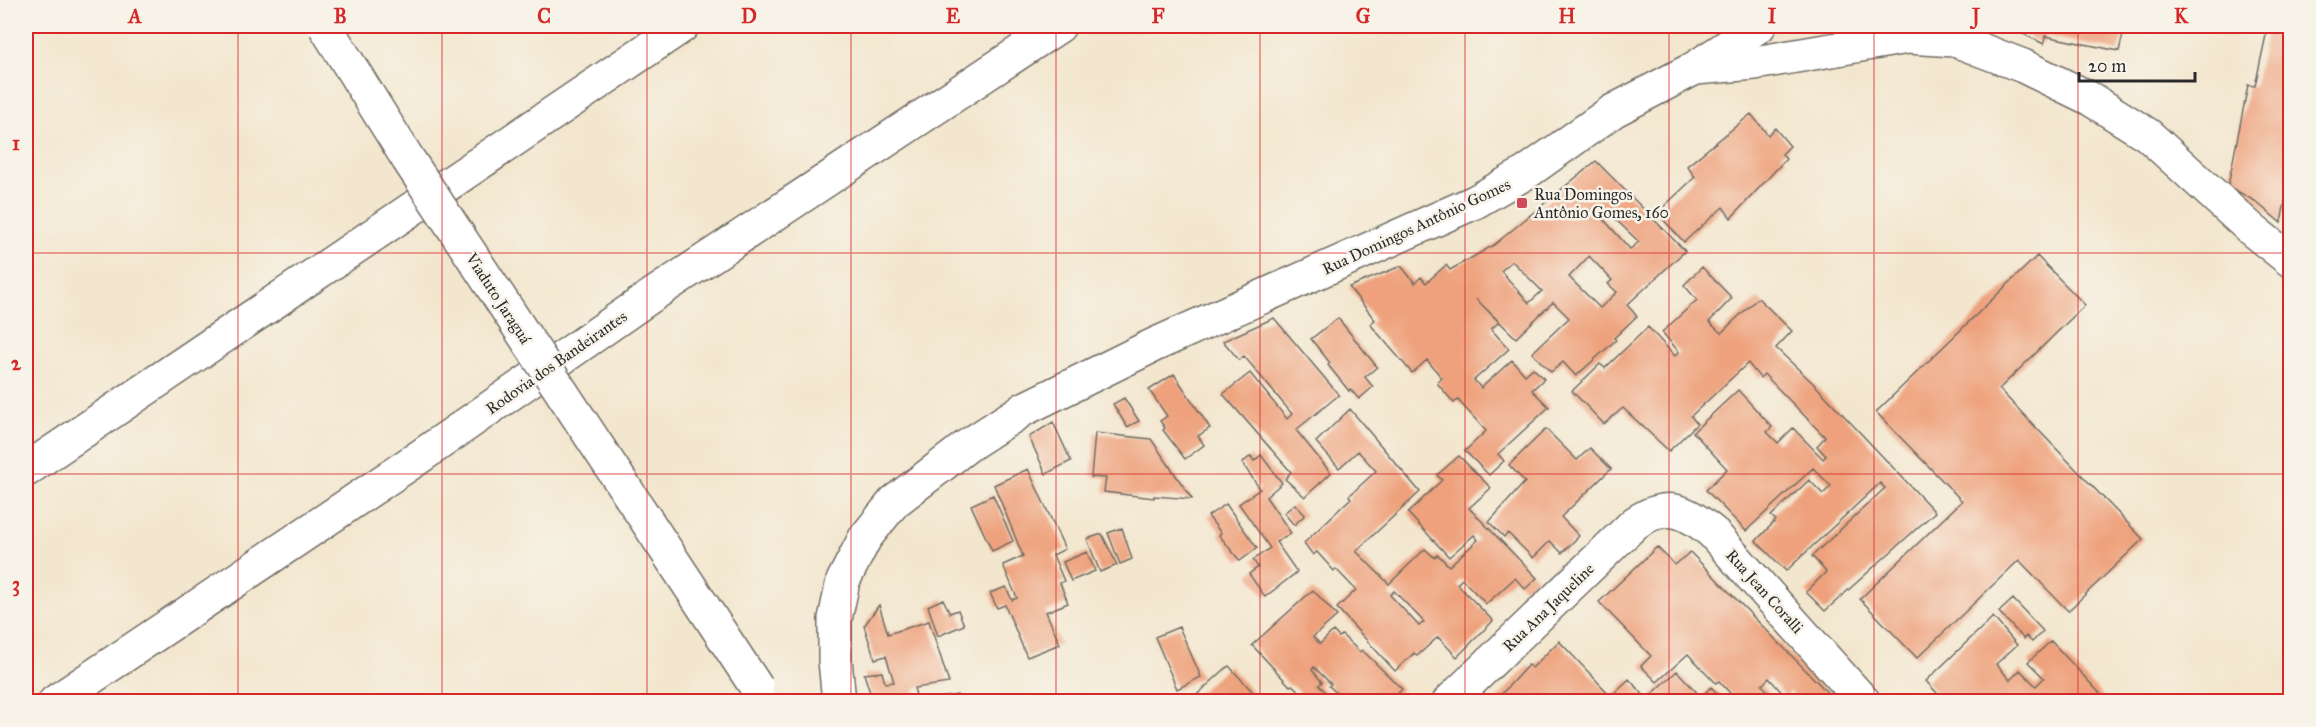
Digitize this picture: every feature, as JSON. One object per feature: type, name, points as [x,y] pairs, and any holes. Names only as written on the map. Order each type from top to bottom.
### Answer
[{"type":"main road","name":"Viaduto Jaraguá","points":[[325,26],[408,159],[757,688]]},
{"type":"main road","points":[[26,470],[682,26]]},
{"type":"main road","name":"Rodovia dos Bandeirantes","points":[[55,702],[418,458],[654,294],[1059,26]]},
{"type":"main road","points":[[1695,68],[1759,26]]},
{"type":"main road","name":"Rua Domingos Antônio Gomes","points":[[839,702],[835,660],[835,619],[843,582],[865,538],[894,502],[967,446],[1024,409],[1144,350],[1475,202],[1527,172],[1613,111],[1695,68],[1755,63],[1908,37],[1955,40],[2023,66],[2079,93],[2148,135],[2193,174],[2250,229],[2290,260]]},
{"type":"main road","name":"Rua Jean Coralli","points":[[1649,513],[1664,509],[1676,510],[1702,524],[1864,702]]},
{"type":"main road","name":"Rua Ana Jaqueline","points":[[1449,702],[1635,523],[1649,513]]},
{"type":"building","points":[[2018,26],[2125,26],[2119,51],[2045,36],[2044,44],[2017,31]]},
{"type":"building","points":[[2268,26],[2290,26],[2287,44],[2290,45],[2290,142],[2287,162],[2290,162],[2290,176],[2281,223],[2255,201],[2228,186],[2248,85],[2255,86]]},
{"type":"building","points":[[1751,114],[1768,135],[1775,128],[1790,146],[1782,154],[1786,159],[1731,218],[1723,207],[1684,242],[1657,213],[1695,177],[1687,166]]},
{"type":"building","points":[[1596,161],[1685,251],[1627,305],[1637,316],[1614,338],[1616,340],[1576,376],[1563,362],[1551,372],[1532,353],[1569,318],[1553,302],[1516,338],[1476,299],[1499,322],[1491,329],[1509,349],[1474,380],[1481,388],[1512,360],[1525,375],[1533,368],[1544,379],[1532,390],[1549,407],[1498,454],[1504,461],[1489,475],[1465,451],[1486,431],[1458,400],[1454,403],[1437,383],[1442,378],[1427,360],[1412,373],[1370,324],[1375,320],[1349,287],[1401,266],[1415,283],[1421,277],[1426,283],[1446,265],[1450,270],[1494,245]],"holes":[[[1604,208],[1639,242],[1630,249],[1598,213]],[[1589,256],[1612,280],[1608,284],[1617,292],[1600,308],[1569,277]],[[1512,261],[1542,291],[1529,303],[1501,271]]]},
{"type":"building","points":[[2037,256],[2085,305],[1999,389],[2143,539],[2068,611],[2019,560],[1917,658],[1860,599],[1962,501],[1876,412]]},
{"type":"building","points":[[1702,267],[1732,298],[1709,322],[1721,333],[1758,298],[1792,331],[1776,348],[1815,385],[1935,512],[1825,611],[1806,592],[1826,572],[1812,556],[1885,488],[1880,483],[1786,571],[1756,541],[1776,520],[1771,516],[1809,480],[1823,494],[1831,486],[1813,468],[1746,531],[1706,490],[1727,469],[1693,432],[1738,390],[1772,427],[1767,432],[1778,443],[1793,428],[1823,459],[1826,456],[1817,446],[1825,437],[1764,374],[1760,378],[1748,363],[1691,416],[1697,424],[1669,451],[1623,408],[1604,424],[1572,391],[1600,364],[1605,368],[1648,327],[1675,356],[1679,352],[1662,332],[1697,300],[1684,285]]},
{"type":"building","points":[[1274,318],[1339,395],[1296,430],[1331,473],[1305,497],[1285,479],[1291,472],[1223,394],[1250,373],[1287,419],[1292,414],[1244,356],[1239,360],[1223,341]]},
{"type":"building","points":[[1338,318],[1377,367],[1365,377],[1373,387],[1359,399],[1350,389],[1349,391],[1328,365],[1330,363],[1311,339]]},
{"type":"building","points":[[1174,374],[1210,428],[1198,436],[1204,445],[1185,459],[1163,430],[1165,428],[1160,421],[1167,416],[1149,390]]},
{"type":"building","points":[[1124,398],[1139,421],[1127,427],[1113,404]]},
{"type":"building","points":[[1350,409],[1420,492],[1356,551],[1389,584],[1425,549],[1434,557],[1438,555],[1449,566],[1478,540],[1474,535],[1449,557],[1408,513],[1442,480],[1437,475],[1459,456],[1491,488],[1469,508],[1537,578],[1525,589],[1515,578],[1486,604],[1462,579],[1457,584],[1493,621],[1457,657],[1438,637],[1417,656],[1414,653],[1395,671],[1337,608],[1356,590],[1317,552],[1313,555],[1304,543],[1376,471],[1358,451],[1339,468],[1316,442]],"holes":[[[1394,591],[1424,622],[1419,626],[1390,595]]]},
{"type":"building","points":[[1053,422],[1071,461],[1046,474],[1029,437]]},
{"type":"building","points":[[1546,429],[1577,460],[1590,448],[1611,469],[1561,517],[1579,536],[1562,553],[1550,541],[1533,558],[1508,533],[1504,537],[1489,522],[1525,482],[1509,465]]},
{"type":"building","points":[[1095,433],[1151,439],[1192,499],[1154,496],[1154,498],[1104,492],[1106,478],[1091,477]]},
{"type":"building","points":[[1261,455],[1282,483],[1266,497],[1291,533],[1276,542],[1297,572],[1265,597],[1249,574],[1258,567],[1253,560],[1270,548],[1239,504],[1260,489],[1242,463],[1251,456],[1254,461]]},
{"type":"building","points":[[1028,469],[1065,549],[1053,555],[1064,581],[1060,583],[1068,603],[1046,612],[1060,644],[1027,657],[1005,605],[997,608],[990,593],[1006,587],[1012,600],[1017,598],[1003,565],[1023,556],[994,485]]},
{"type":"building","points":[[993,495],[1013,541],[992,551],[971,505]]},
{"type":"building","points":[[1226,504],[1257,548],[1240,561],[1219,535],[1221,533],[1208,516]]},
{"type":"building","points":[[1295,504],[1305,515],[1294,525],[1284,513]]},
{"type":"building","points":[[1122,528],[1132,559],[1120,564],[1108,533]]},
{"type":"building","points":[[1102,534],[1117,565],[1100,572],[1087,539]]},
{"type":"building","points":[[1657,547],[1675,565],[1690,552],[1828,693],[1825,696],[1830,702],[1800,702],[1790,691],[1785,696],[1769,678],[1762,685],[1778,702],[1738,702],[1719,681],[1716,683],[1688,654],[1657,682],[1641,666],[1651,656],[1599,602]]},
{"type":"building","points":[[1087,552],[1095,571],[1071,581],[1063,562]]},
{"type":"building","points":[[1313,590],[1337,616],[1313,637],[1320,644],[1333,631],[1339,637],[1342,635],[1360,652],[1362,650],[1402,689],[1390,702],[1346,702],[1314,667],[1312,670],[1322,682],[1319,685],[1335,702],[1289,702],[1300,692],[1292,685],[1290,686],[1252,645]]},
{"type":"building","points":[[943,599],[950,613],[958,610],[964,625],[938,636],[928,606]]},
{"type":"building","points":[[2013,599],[2043,631],[2032,642],[2026,636],[2024,639],[1999,612]]},
{"type":"building","points":[[879,605],[888,634],[929,621],[949,683],[914,688],[918,702],[873,702],[864,674],[882,672],[885,683],[894,682],[886,656],[875,659],[864,626]]},
{"type":"building","points":[[1993,617],[2017,645],[1996,664],[2010,680],[2020,670],[2036,686],[2044,678],[2028,662],[2051,641],[2108,702],[1945,702],[1926,681]]},
{"type":"building","points":[[1179,627],[1201,677],[1177,689],[1155,637]]},
{"type":"building","points":[[1559,641],[1611,696],[1629,679],[1649,701],[1652,698],[1650,696],[1677,671],[1701,697],[1711,687],[1726,702],[1500,702],[1497,699],[1528,665],[1532,668]]},
{"type":"building","points":[[1229,666],[1262,702],[1189,702],[1225,669]]},
{"type":"building","points":[[957,695],[959,702],[927,702],[927,700]]},
{"type":"place","name":"Rua Domingos Antônio Gomes, 160","points":[[1522,203]]}]
